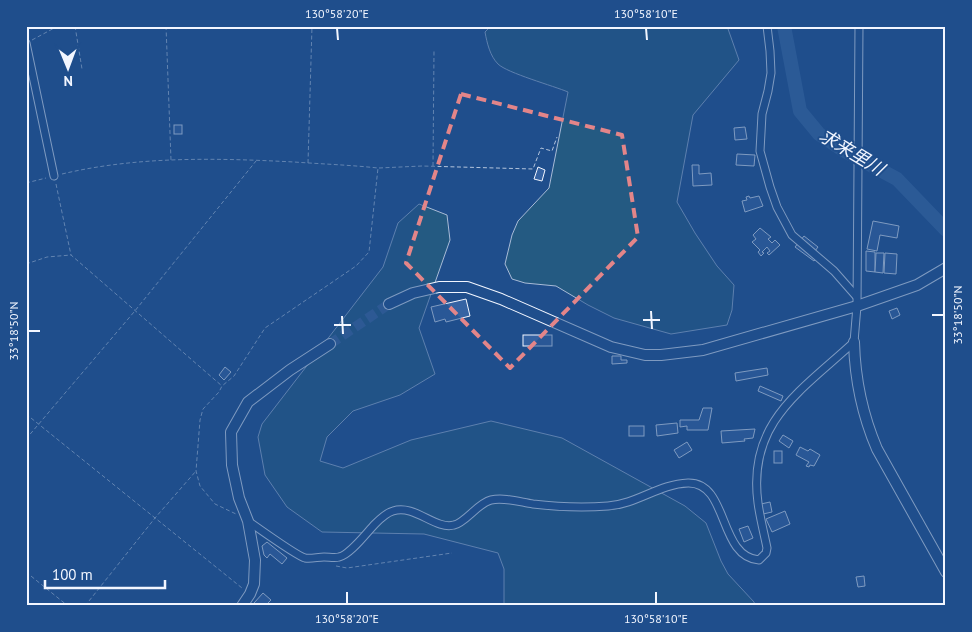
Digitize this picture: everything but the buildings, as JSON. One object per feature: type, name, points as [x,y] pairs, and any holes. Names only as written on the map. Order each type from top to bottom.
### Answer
[{"type":"street","points":[[767,26],[771,73],[762,114],[760,151],[770,187],[777,207],[792,235],[834,271],[856,301]]},
{"type":"street","points":[[859,26],[854,342],[858,390],[877,449],[946,572]]},
{"type":"street","points":[[26,42],[54,176]]},
{"type":"street","points":[[389,304],[413,293],[439,287],[467,287],[501,299],[611,347],[645,355],[703,350],[856,301],[917,285],[946,268]]},
{"type":"street","points":[[247,518],[304,558],[341,557],[355,546],[383,516],[394,510],[411,510],[430,520],[448,525],[456,525],[477,508],[491,500],[559,506],[608,506],[637,500],[674,484],[690,483],[699,484],[709,492],[724,519],[732,541],[740,553],[750,560],[759,560],[766,553],[767,548],[758,503],[757,477],[763,440],[786,403],[854,342]]},
{"type":"street","points":[[247,606],[255,578],[255,560],[247,518],[239,498],[232,465],[231,432],[248,402],[290,370],[330,344]]},
{"type":"street","points":[[242,606],[250,594]]},
{"type":"path","points":[[26,42],[58,26]]},
{"type":"path","points":[[74,26],[82,69]]},
{"type":"path","points":[[166,26],[171,161]]},
{"type":"path","points":[[308,163],[312,26]]},
{"type":"path","points":[[433,166],[434,50]]},
{"type":"path","points":[[26,183],[92,167],[171,161],[257,160],[378,168],[433,166],[532,169],[541,148],[552,151],[557,137]]},
{"type":"path","points":[[26,439],[134,312],[257,160]]},
{"type":"path","points":[[247,518],[232,514],[215,504],[200,486],[196,471],[200,420],[203,409],[219,392],[222,386],[234,376],[265,328],[356,266],[369,252],[378,168]]},
{"type":"path","points":[[54,176],[71,255],[134,312],[222,386]]},
{"type":"path","points":[[26,264],[47,257],[71,255]]},
{"type":"path","points":[[26,414],[250,594]]},
{"type":"path","points":[[85,606],[155,518],[196,471]]},
{"type":"path","points":[[330,564],[347,568],[452,553]]},
{"type":"path","points":[[26,572],[68,606]]},
{"type":"highlighted area","points":[[461,94],[622,135],[638,237],[510,368],[406,263]]},
{"type":"shaded area","points":[[491,26],[605,26],[605,28],[609,26],[727,26],[739,60],[693,115],[677,202],[717,266],[734,285],[732,310],[727,325],[671,334],[614,318],[556,286],[525,283],[512,279],[505,264],[512,235],[518,221],[549,188],[568,92],[520,75],[498,64],[491,53],[485,32]]},
{"type":"shaded area","points":[[419,204],[447,215],[450,240],[419,328],[435,374],[400,395],[353,411],[327,437],[320,461],[343,468],[411,440],[491,421],[562,438],[685,506],[706,523],[728,574],[754,602],[755,606],[501,606],[504,605],[504,569],[498,553],[424,534],[322,532],[287,507],[265,475],[258,437],[262,424],[383,267],[398,223]]},
{"type":"waterway","name":"求来里川","points":[[784,26],[800,111],[819,134],[843,150],[897,179],[946,230]]},
{"type":"tunnel","points":[[330,344],[389,304]]}]
